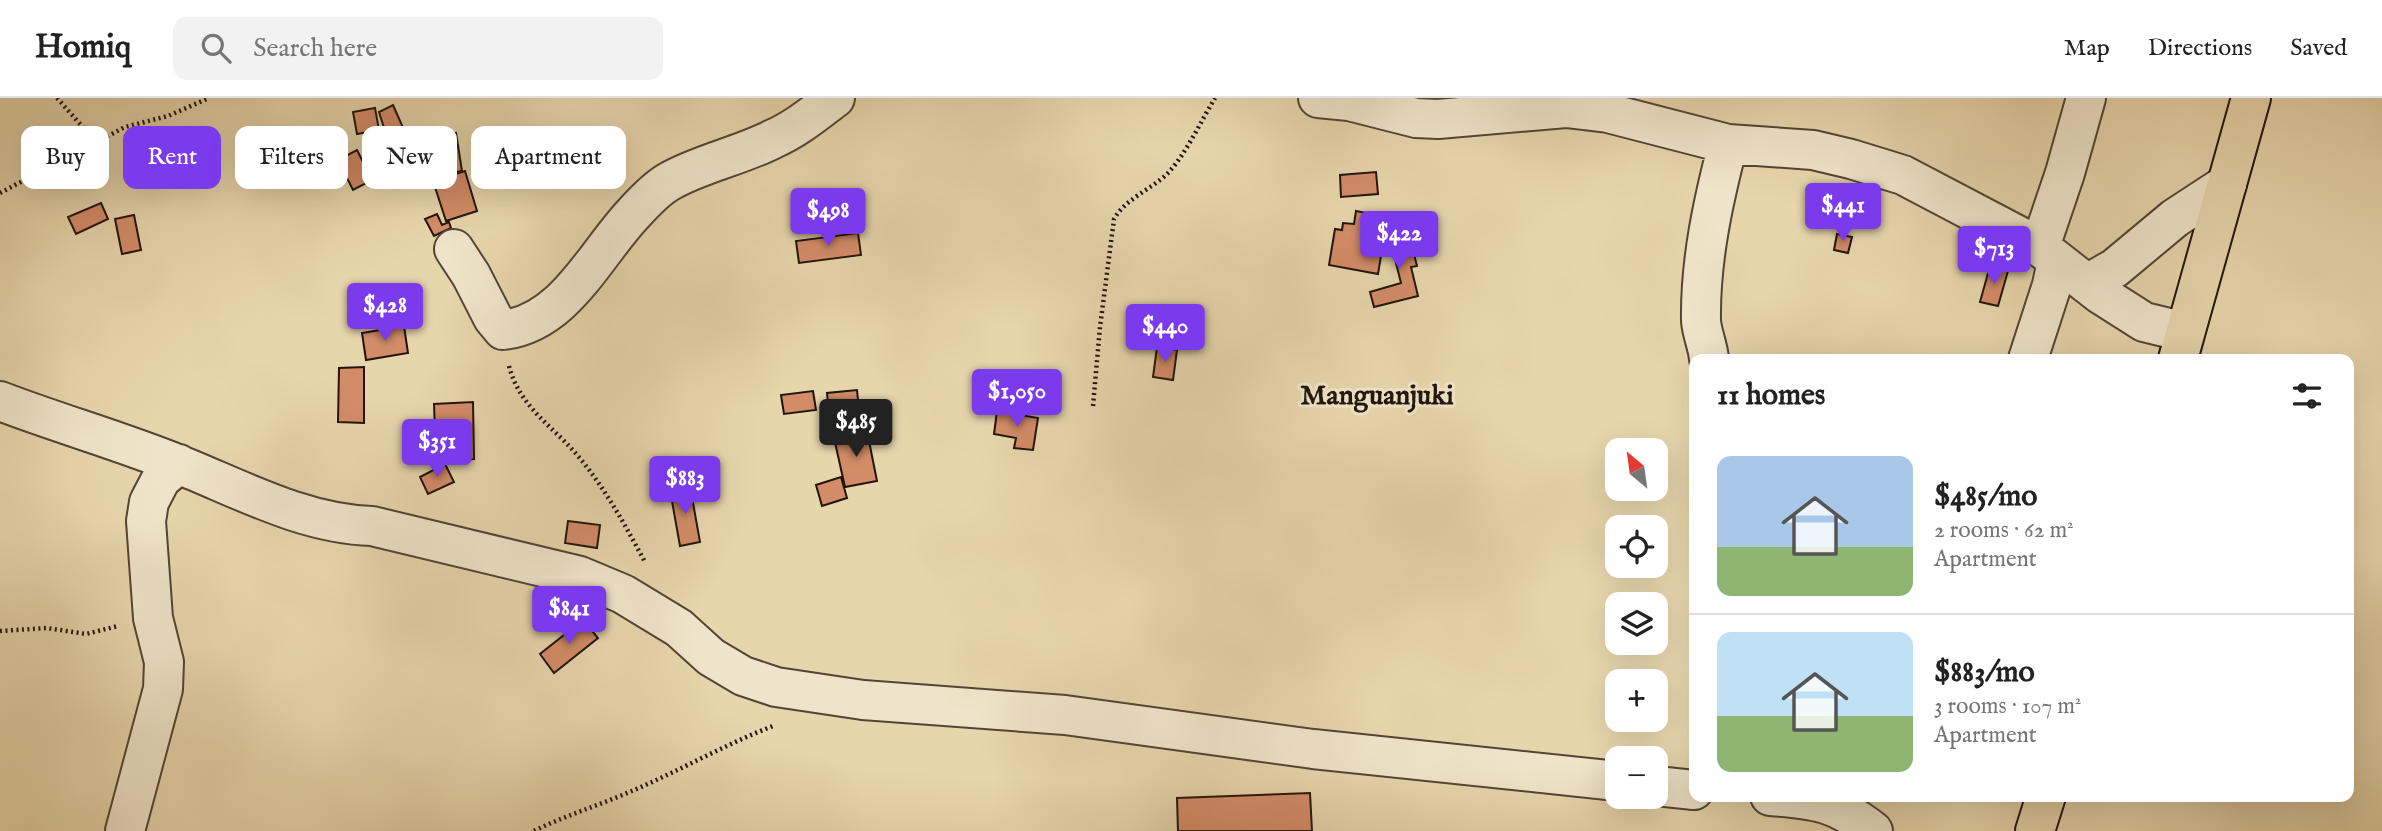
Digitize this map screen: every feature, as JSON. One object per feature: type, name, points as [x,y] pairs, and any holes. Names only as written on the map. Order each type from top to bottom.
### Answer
[{"type":"main road","points":[[2181,345],[2251,98]]},
{"type":"main road","points":[[2035,831],[2044,802]]},
{"type":"street","points":[[454,249],[471,275],[492,318],[503,330],[521,328],[538,319],[562,299],[588,272],[634,213],[668,182],[776,138],[835,98]]},
{"type":"street","points":[[1318,98],[1349,101],[1416,118],[1438,119],[1566,108],[1619,116],[1728,144],[1813,150],[1903,175],[2048,254],[2087,284],[2181,345]]},
{"type":"street","points":[[2030,354],[2052,285],[2048,254],[2065,173],[2086,98]]},
{"type":"street","points":[[1708,354],[1701,325],[1704,265],[1710,215],[1728,144]]},
{"type":"street","points":[[2087,284],[2115,268],[2182,213],[2227,184]]},
{"type":"street","points":[[0,401],[179,464],[311,516],[345,525],[372,526],[580,576],[623,594],[679,628],[712,657],[743,676],[776,687],[863,700],[1065,715],[1313,749],[1605,780]]},
{"type":"street","points":[[125,831],[163,689],[164,662],[153,618],[146,521],[149,502],[161,479],[179,464]]},
{"type":"street","points":[[1668,787],[1689,789]]},
{"type":"street","points":[[1832,802],[1873,831]]},
{"type":"path","points":[[57,98],[82,126]]},
{"type":"path","points":[[109,135],[125,127],[168,116],[209,98]]},
{"type":"path","points":[[1093,406],[1114,219],[1119,209],[1155,186],[1171,170],[1214,98]]},
{"type":"path","points":[[0,193],[21,182]]},
{"type":"path","points":[[503,330],[510,370],[524,399],[577,455],[622,518],[647,567]]},
{"type":"path","points":[[0,631],[47,628],[86,634],[153,618]]},
{"type":"path","points":[[534,831],[564,816],[620,796],[775,725],[825,693]]},
{"type":"building","points":[[393,105],[402,126],[383,126],[379,112]]},
{"type":"building","points":[[375,108],[378,126],[362,126],[362,133],[357,134],[353,112]]},
{"type":"building","points":[[457,139],[462,171],[457,172]]},
{"type":"building","points":[[357,150],[362,160],[362,185],[353,190],[348,180],[348,155]]},
{"type":"building","points":[[465,171],[477,211],[446,221],[436,189],[457,189],[457,174]]},
{"type":"building","points":[[1376,172],[1378,194],[1341,197],[1340,175]]},
{"type":"building","points":[[101,203],[108,219],[76,234],[68,217]]},
{"type":"building","points":[[1356,211],[1382,216],[1379,231],[1385,232],[1378,274],[1329,265],[1335,229],[1342,230],[1343,223],[1354,224]]},
{"type":"building","points":[[437,214],[442,225],[449,222],[451,228],[434,236],[425,219]]},
{"type":"building","points":[[134,215],[141,250],[122,254],[115,219]]},
{"type":"building","points":[[1407,227],[1417,266],[1411,267],[1418,296],[1374,307],[1370,292],[1401,283],[1388,231]]},
{"type":"building","points":[[858,233],[861,255],[799,263],[796,241]]},
{"type":"building","points":[[1837,234],[1852,237],[1848,253],[1834,250]]},
{"type":"building","points":[[1990,266],[2008,271],[1998,306],[1980,302]]},
{"type":"building","points":[[404,326],[408,353],[366,360],[362,333]]},
{"type":"building","points":[[1157,347],[1177,350],[1173,380],[1153,377]]},
{"type":"building","points":[[364,367],[364,423],[338,422],[339,368]]},
{"type":"building","points":[[857,390],[861,430],[831,433],[827,393]]},
{"type":"building","points":[[813,391],[816,410],[784,414],[781,395]]},
{"type":"building","points":[[473,402],[474,459],[436,461],[434,404]]},
{"type":"building","points":[[997,411],[1038,418],[1033,450],[1014,448],[1016,438],[994,434]]},
{"type":"building","points":[[867,431],[877,481],[845,487],[834,438]]},
{"type":"building","points":[[445,464],[454,482],[428,494],[420,477]]},
{"type":"building","points":[[841,477],[847,498],[822,506],[816,485]]},
{"type":"building","points":[[690,486],[700,542],[680,546],[670,490]]},
{"type":"building","points":[[568,521],[600,525],[597,548],[565,543]]},
{"type":"building","points":[[583,620],[598,638],[554,673],[540,654]]},
{"type":"building","points":[[1310,793],[1312,831],[1178,831],[1177,798]]},
{"type":"district","name":"Manguanjuki","points":[[1377,394]]}]
